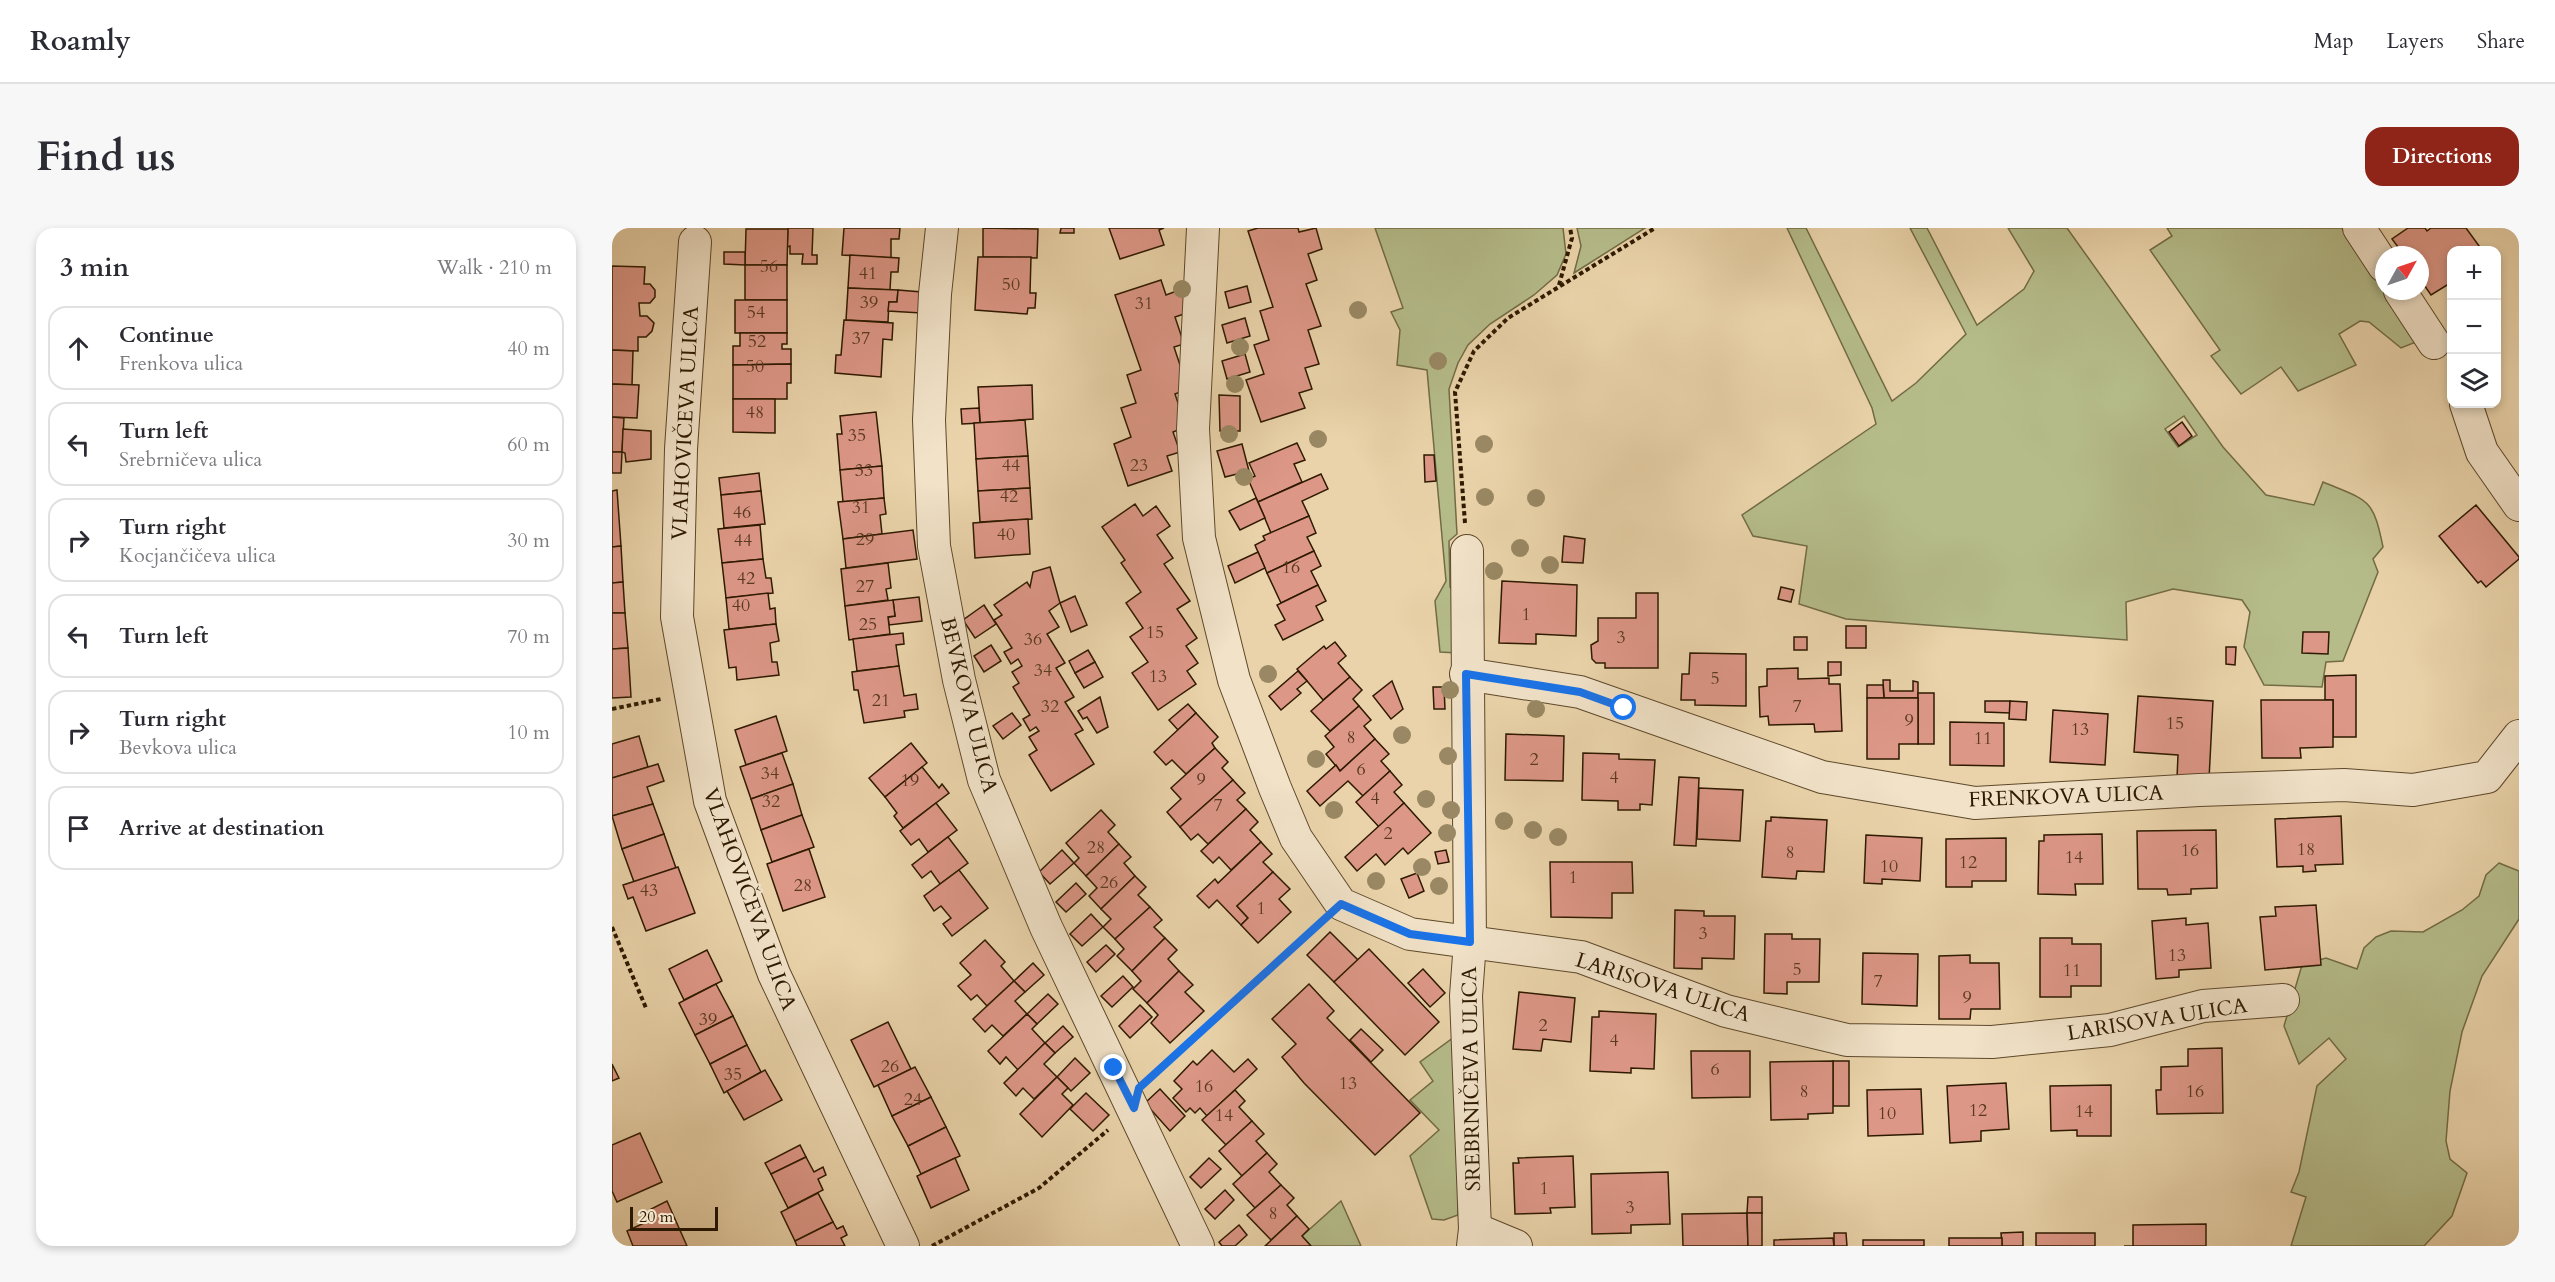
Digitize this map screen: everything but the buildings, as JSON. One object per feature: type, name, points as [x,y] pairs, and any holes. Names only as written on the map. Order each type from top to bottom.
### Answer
[{"type":"street","name":"BEVKOVA ULICA","points":[[942,228],[934,294],[928,420],[934,546],[959,680],[984,780],[1046,927],[1198,1246]]},
{"type":"street","points":[[1203,228],[1193,429],[1199,538],[1234,680],[1275,788],[1296,838],[1341,904]]},
{"type":"street","points":[[2359,228],[2375,252]]},
{"type":"street","name":"VLAHOVIČEVA ULICA","points":[[695,242],[681,449],[677,617],[710,801],[774,974],[903,1246]]},
{"type":"street","points":[[2406,300],[2433,343]]},
{"type":"street","points":[[2467,408],[2482,452],[2519,505]]},
{"type":"street","name":"SREBRNIČEVA ULICA","points":[[1467,551],[1466,674],[1470,942],[1466,996],[1474,1238]]},
{"type":"street","name":"FRENKOVA ULICA","points":[[1466,674],[1580,692],[1822,777],[1975,803],[2199,790],[2333,786],[2413,790],[2487,777],[2519,736]]},
{"type":"street","name":"LARISOVA ULICA","points":[[1341,904],[1410,934],[1581,957],[1726,1011],[1847,1040],[1992,1042],[2110,1030],[2203,1006],[2283,1000]]},
{"type":"street","points":[[1474,1238],[1516,1246]]},
{"type":"path","points":[[1559,286],[1572,238],[1570,228]]},
{"type":"path","points":[[1467,551],[1455,392],[1474,351],[1508,318],[1655,228]]},
{"type":"path","points":[[612,709],[691,693]]},
{"type":"path","points":[[932,1246],[1039,1188],[1134,1108],[1139,1088],[1341,904]]},
{"type":"path","points":[[612,927],[646,1008]]},
{"type":"green space","points":[[1375,228],[1563,228],[1566,254],[1557,275],[1534,295],[1490,324],[1468,345],[1458,363],[1449,389],[1457,534],[1449,541],[1450,587],[1458,596],[1457,653],[1440,652],[1435,601],[1446,581],[1427,370],[1397,365],[1400,330],[1391,312],[1403,308]]},
{"type":"green space","points":[[1577,228],[1645,228],[1574,273],[1581,246]]},
{"type":"green space","points":[[1787,228],[1806,228],[1892,401],[1916,383],[1966,334],[1910,228],[1927,228],[1977,325],[2024,289],[2034,271],[2008,228],[2067,228],[2223,447],[2266,495],[2314,505],[2323,482],[2359,498],[2371,509],[2376,518],[2383,547],[2373,559],[2378,572],[2343,661],[2326,662],[2322,687],[2264,685],[2244,647],[2250,612],[2242,600],[2173,589],[2126,602],[2127,640],[1846,619],[1799,604],[1807,546],[1753,536],[1742,515],[1876,424],[1872,408]],"holes":[[[2184,416],[2197,435],[2178,447],[2165,429]]]},
{"type":"green space","points":[[2167,228],[2342,228],[2375,278],[2375,300],[2391,300],[2421,340],[2401,348],[2369,322],[2360,321],[2339,334],[2356,365],[2298,391],[2281,367],[2241,394],[2211,356],[2220,350],[2150,250],[2172,236]]},
{"type":"green space","points":[[2499,863],[2519,871],[2519,919],[2482,976],[2462,1032],[2450,1091],[2446,1141],[2450,1159],[2467,1173],[2452,1216],[2424,1246],[2291,1246],[2306,1197],[2291,1192],[2299,1172],[2317,1086],[2346,1059],[2329,1038],[2299,1064],[2284,1026],[2302,965],[2326,958],[2357,969],[2364,948],[2376,937],[2391,931],[2423,932],[2462,910],[2479,896],[2486,875]]},
{"type":"green space","points":[[1457,1035],[1458,1215],[1444,1220],[1432,1219],[1410,1156],[1439,1130],[1410,1100],[1433,1081],[1420,1062]]},
{"type":"green space","points":[[1341,1201],[1361,1246],[1311,1246],[1302,1236]]},
{"type":"route","points":[[1114,1068],[1134,1108],[1139,1088],[1341,904],[1410,934],[1470,942],[1466,674],[1580,692],[1624,708]]}]
